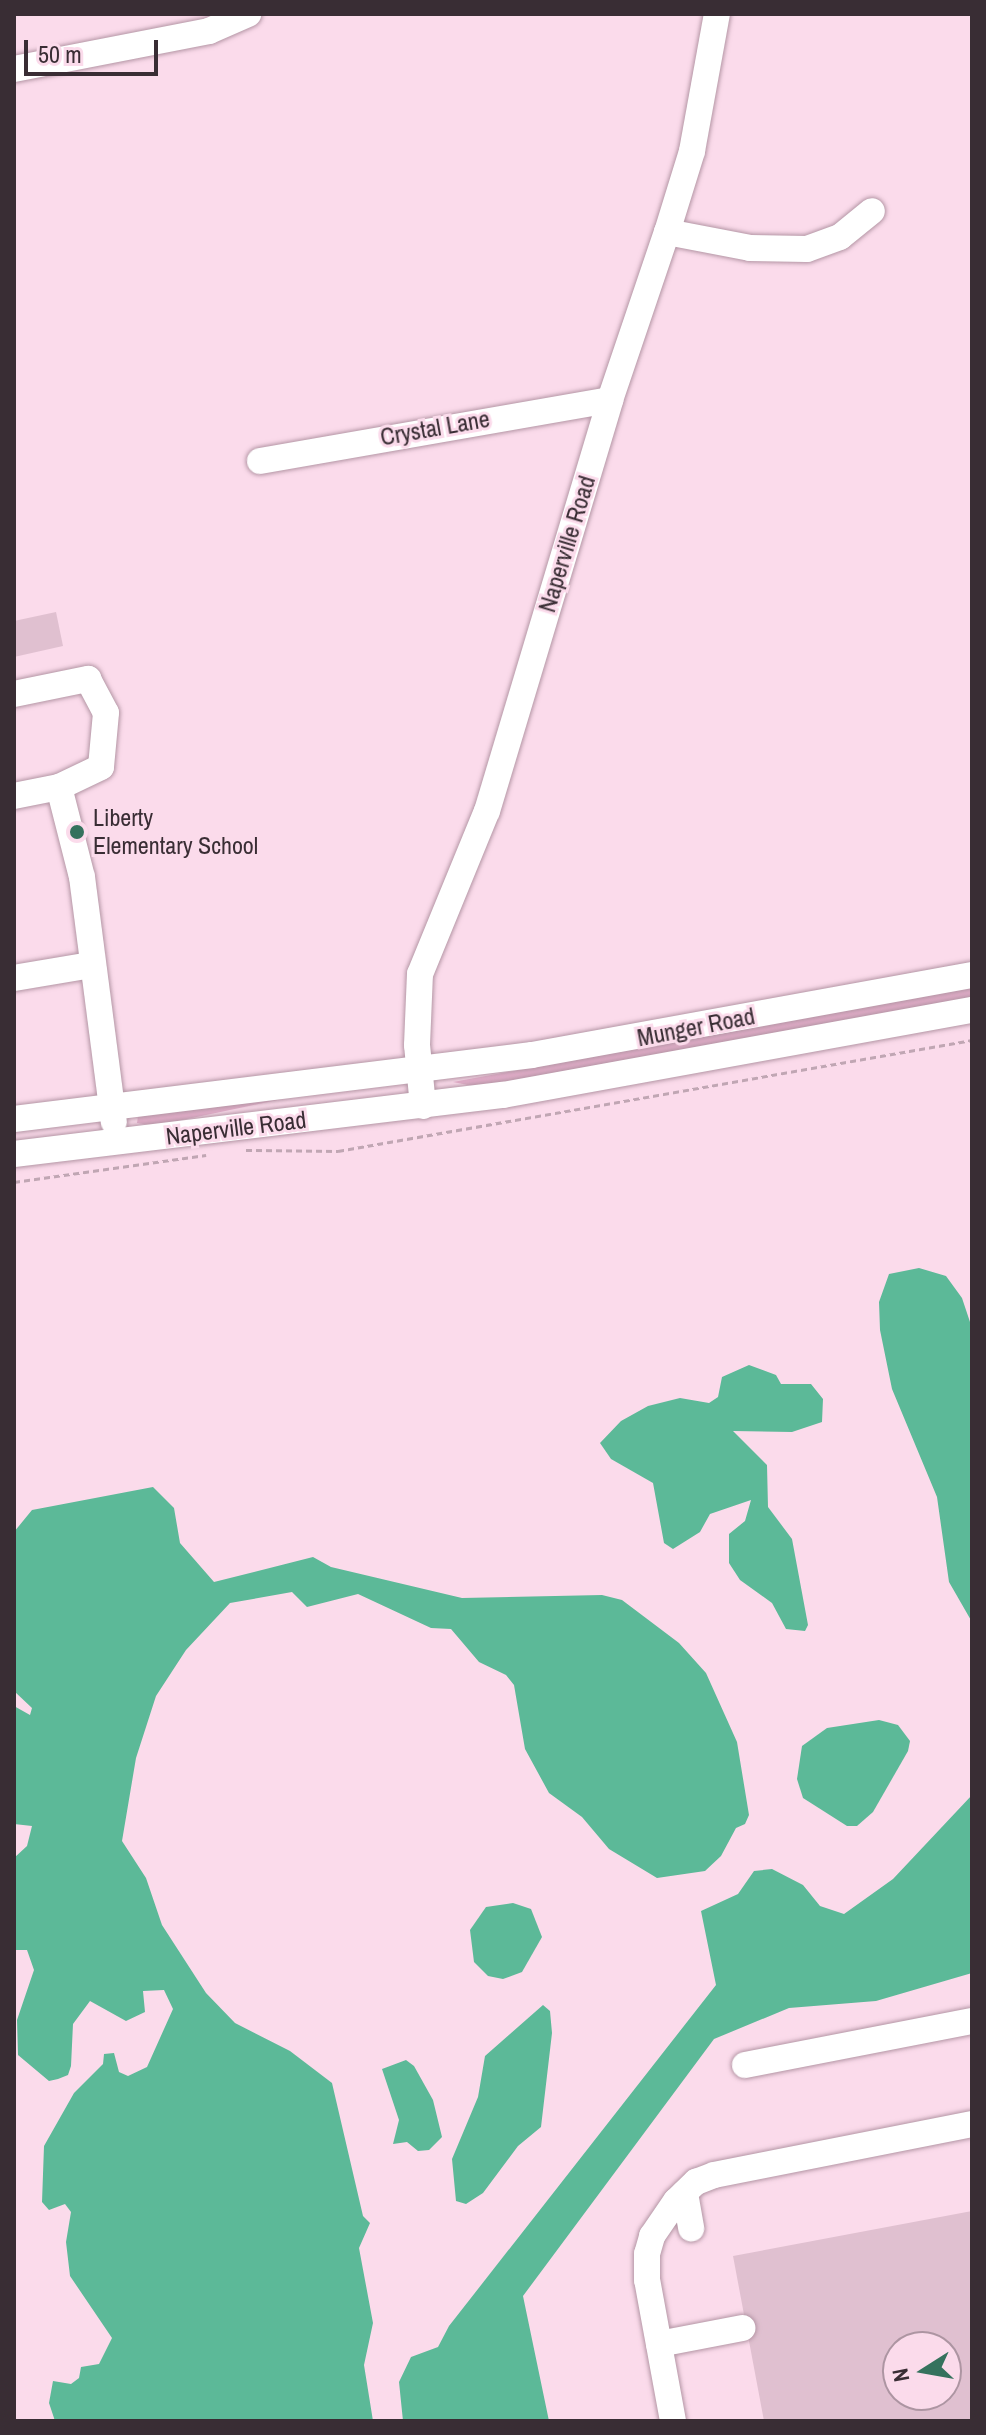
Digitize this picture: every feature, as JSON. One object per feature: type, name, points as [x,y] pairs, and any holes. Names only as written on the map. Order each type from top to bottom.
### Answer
[{"type":"street","name":"Naperville Road","points":[[14,1154],[423,1106],[419,1071],[420,974],[487,811],[610,400],[667,232],[692,151],[717,14]]},
{"type":"street","points":[[14,69],[240,18]]},
{"type":"street","points":[[667,232],[750,248],[807,249],[840,237],[872,211]]},
{"type":"street","name":"Crystal Lane","points":[[260,461],[610,400]]},
{"type":"street","points":[[14,694],[88,679],[106,713],[101,767],[59,787],[14,796]]},
{"type":"street","points":[[59,787],[82,877],[91,965],[117,1142]]},
{"type":"street","points":[[14,978],[91,965]]},
{"type":"street","name":"Munger Road","points":[[419,1071],[600,1045],[972,975]]},
{"type":"street","name":"Munger Road","points":[[423,1106],[673,1067],[972,1010]]},
{"type":"street","name":"Naperville Road","points":[[14,1119],[419,1071]]},
{"type":"street","points":[[745,2065],[972,2021]]},
{"type":"street","points":[[673,2421],[647,2254],[652,2236],[685,2193],[714,2175],[972,2124]]},
{"type":"street","points":[[685,2193],[691,2228]]},
{"type":"street","points":[[659,2344],[742,2328]]},
{"type":"shaded area","points":[[972,987],[972,999],[478,1087],[453,1082]]},
{"type":"shaded area","points":[[287,1098],[154,1126],[137,1123],[138,1116]]},
{"type":"shaded area","points":[[919,1268],[946,1276],[962,1298],[972,1328],[972,1622],[949,1582],[937,1497],[892,1389],[880,1330],[879,1302],[889,1274]]},
{"type":"shaded area","points":[[749,1365],[776,1375],[781,1384],[811,1384],[823,1399],[822,1422],[792,1432],[733,1431],[767,1465],[768,1507],[792,1539],[808,1625],[805,1631],[786,1629],[772,1603],[740,1580],[729,1563],[729,1534],[745,1521],[751,1500],[710,1514],[700,1532],[673,1549],[664,1543],[653,1483],[611,1459],[600,1443],[621,1421],[648,1406],[680,1398],[709,1403],[718,1397],[722,1377]]},
{"type":"shaded area","points":[[153,1487],[174,1508],[180,1543],[214,1582],[313,1557],[331,1567],[462,1598],[602,1595],[622,1600],[679,1643],[706,1673],[737,1742],[749,1815],[745,1824],[736,1828],[721,1856],[705,1871],[657,1878],[609,1849],[582,1817],[549,1793],[525,1749],[514,1685],[506,1675],[479,1662],[451,1629],[431,1628],[358,1594],[307,1607],[292,1592],[230,1603],[186,1650],[156,1696],[136,1758],[122,1841],[146,1878],[162,1925],[206,1993],[235,2023],[290,2051],[332,2083],[363,2216],[370,2223],[359,2248],[373,2323],[364,2365],[373,2421],[55,2421],[49,2403],[53,2381],[71,2384],[79,2378],[81,2367],[99,2364],[112,2338],[70,2276],[66,2242],[71,2212],[65,2204],[49,2210],[42,2202],[44,2146],[74,2093],[103,2064],[104,2054],[114,2053],[119,2072],[128,2076],[147,2067],[173,2009],[164,1990],[143,1991],[145,2012],[126,2021],[90,2001],[73,2024],[68,2075],[58,2079],[49,2081],[18,2055],[17,2020],[34,1970],[27,1950],[14,1950],[14,1858],[27,1846],[32,1826],[14,1824],[14,1706],[30,1715],[32,1708],[14,1691],[14,1532],[32,1510]]},
{"type":"shaded area","points":[[879,1720],[898,1725],[910,1741],[908,1751],[873,1812],[857,1826],[847,1826],[803,1798],[797,1779],[802,1746],[827,1728]]},
{"type":"shaded area","points":[[972,1795],[972,1973],[876,2001],[789,2008],[714,2039],[523,2296],[549,2421],[403,2421],[399,2382],[411,2357],[438,2347],[449,2326],[716,1985],[701,1911],[738,1894],[754,1871],[772,1869],[803,1885],[820,1906],[844,1914],[893,1879]]},
{"type":"shaded area","points":[[513,1903],[531,1909],[542,1937],[522,1972],[503,1979],[488,1976],[474,1962],[470,1930],[486,1907]]},
{"type":"shaded area","points":[[543,2005],[550,2011],[552,2033],[541,2127],[518,2146],[483,2193],[466,2204],[456,2201],[452,2159],[478,2097],[485,2056]]},
{"type":"shaded area","points":[[406,2060],[414,2066],[433,2100],[442,2137],[429,2150],[418,2151],[407,2142],[393,2144],[399,2120],[382,2069]]},
{"type":"building","points":[[56,612],[63,646],[14,657],[14,621]]},
{"type":"building","points":[[972,2211],[972,2421],[764,2421],[733,2256]]},
{"type":"place","name":"Liberty Elementary School","points":[[77,832]]}]
